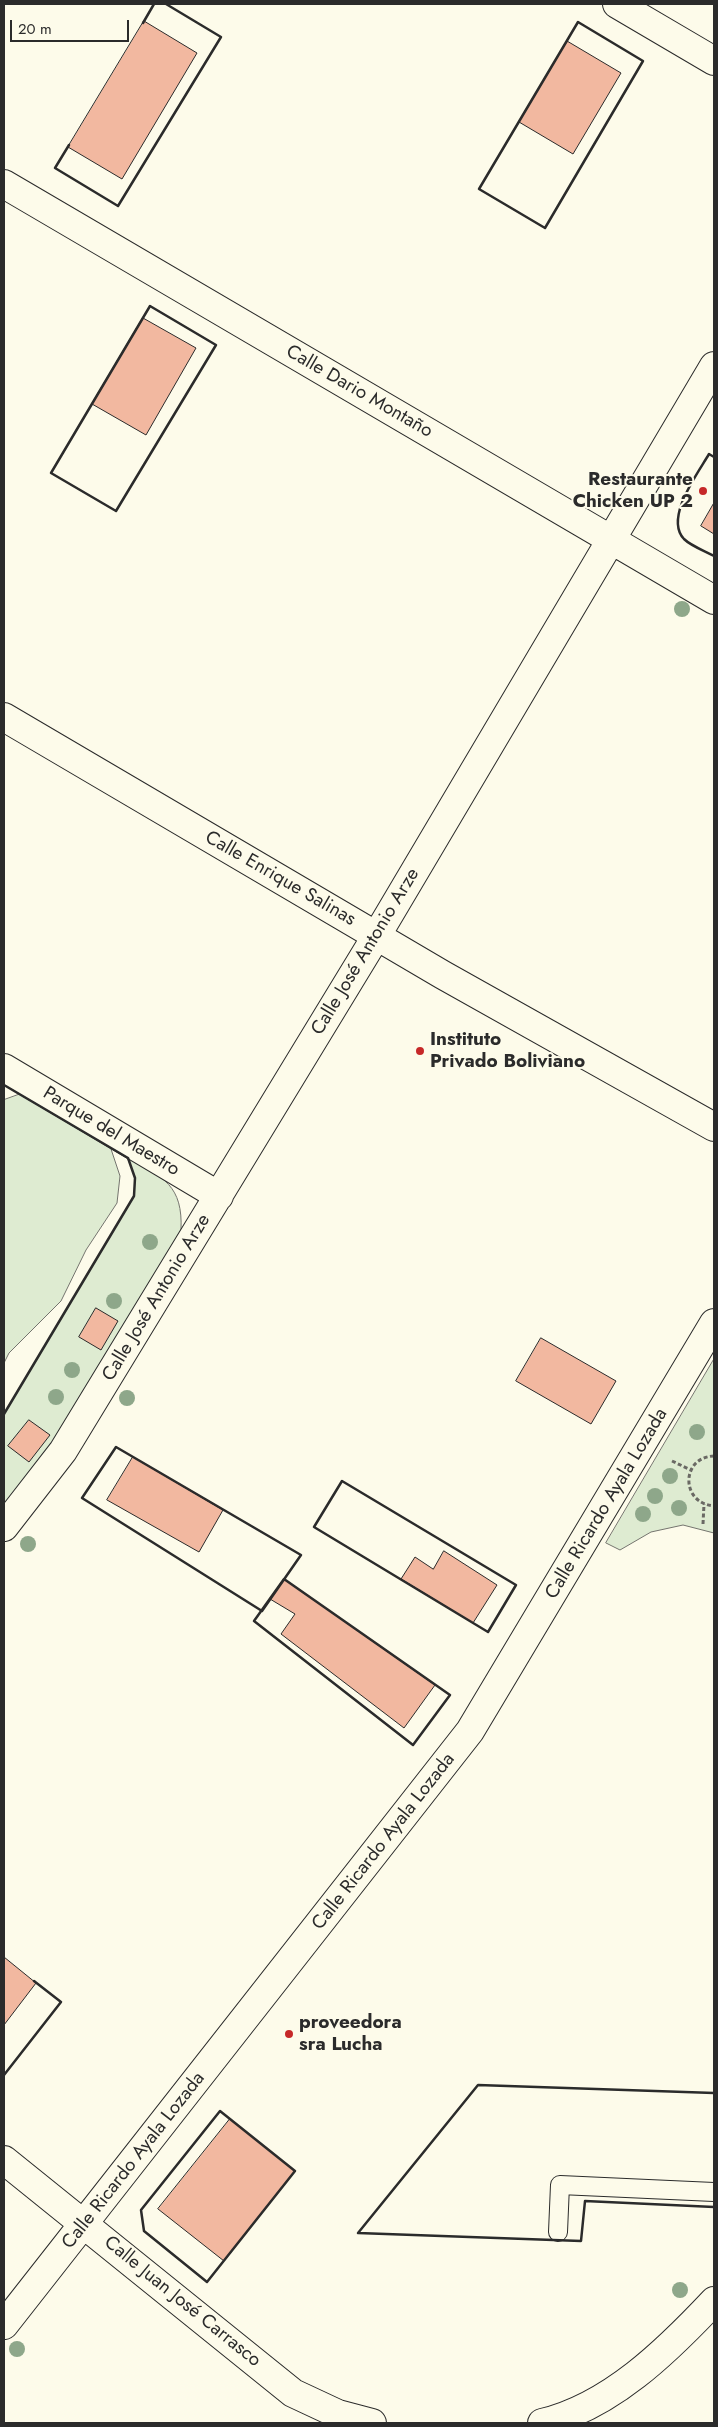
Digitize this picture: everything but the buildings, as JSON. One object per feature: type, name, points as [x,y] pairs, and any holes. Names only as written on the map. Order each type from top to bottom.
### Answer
[{"type":"street","points":[[617,4],[714,61]]},
{"type":"street","name":"Calle Dario Montaño","points":[[4,184],[714,600]]},
{"type":"street","name":"Calle José Antonio Arze","points":[[4,1527],[64,1451],[377,935],[714,366]]},
{"type":"street","name":"Calle Enrique Salinas","points":[[4,717],[377,935],[714,1127]]},
{"type":"street","name":"Parque del Maestro","points":[[4,1068],[219,1196]]},
{"type":"street","name":"Calle Ricardo Ayala Lozada","points":[[4,2326],[86,2224],[470,1731],[713,1326]]},
{"type":"street","name":"Calle Juan José Carrasco","points":[[4,2160],[293,2392],[338,2414],[372,2423]]},
{"type":"street","points":[[542,2423],[557,2420],[611,2393],[676,2341],[714,2301]]},
{"type":"lane","points":[[558,2232],[560,2185],[714,2192]]},
{"type":"path","points":[[714,1456],[703,1458],[696,1463],[689,1478],[692,1494],[704,1504],[714,1506]]},
{"type":"path","points":[[703,1524],[704,1504]]},
{"type":"green space","points":[[51,1083],[100,1116],[120,1176],[117,1203],[86,1250],[61,1301],[9,1353],[4,1363],[4,1100]]},
{"type":"green space","points":[[128,1158],[152,1171],[169,1185],[175,1193],[181,1215],[181,1230],[69,1423],[4,1506],[4,1414],[134,1196],[135,1178]]},
{"type":"green space","points":[[714,1359],[714,1533],[683,1525],[651,1532],[620,1550],[606,1543]]},
{"type":"wall","points":[[143,23],[154,4]]},
{"type":"wall","points":[[69,145],[55,168],[118,206],[221,37],[166,4]]},
{"type":"wall","points":[[578,22],[643,61],[545,228],[479,189],[578,22]]},
{"type":"wall","points":[[150,306],[216,345],[116,511],[51,473],[150,306]]},
{"type":"wall","points":[[714,457],[709,454],[691,484],[680,508],[678,520],[679,530],[684,539],[714,556]]},
{"type":"wall","points":[[4,1085],[128,1158],[135,1178],[134,1196],[4,1414]]},
{"type":"wall","points":[[116,1447],[301,1555],[262,1611],[82,1498],[116,1447]]},
{"type":"wall","points":[[342,1481],[516,1585],[488,1632],[314,1527],[342,1481]]},
{"type":"wall","points":[[284,1579],[450,1695],[413,1745],[254,1621],[284,1579]]},
{"type":"wall","points":[[4,2075],[61,2002],[34,1981]]},
{"type":"wall","points":[[714,2093],[478,2085],[358,2233],[581,2241],[585,2201],[714,2207]]},
{"type":"wall","points":[[220,2111],[295,2171],[207,2282],[144,2231],[141,2210],[220,2111]]},
{"type":"place","name":"Restaurante Chicken UP 2","points":[[703,491]]},
{"type":"place","name":"Instituto Privado Boliviano","points":[[420,1051]]},
{"type":"place","name":"proveedora sra Lucha","points":[[289,2034]]}]
